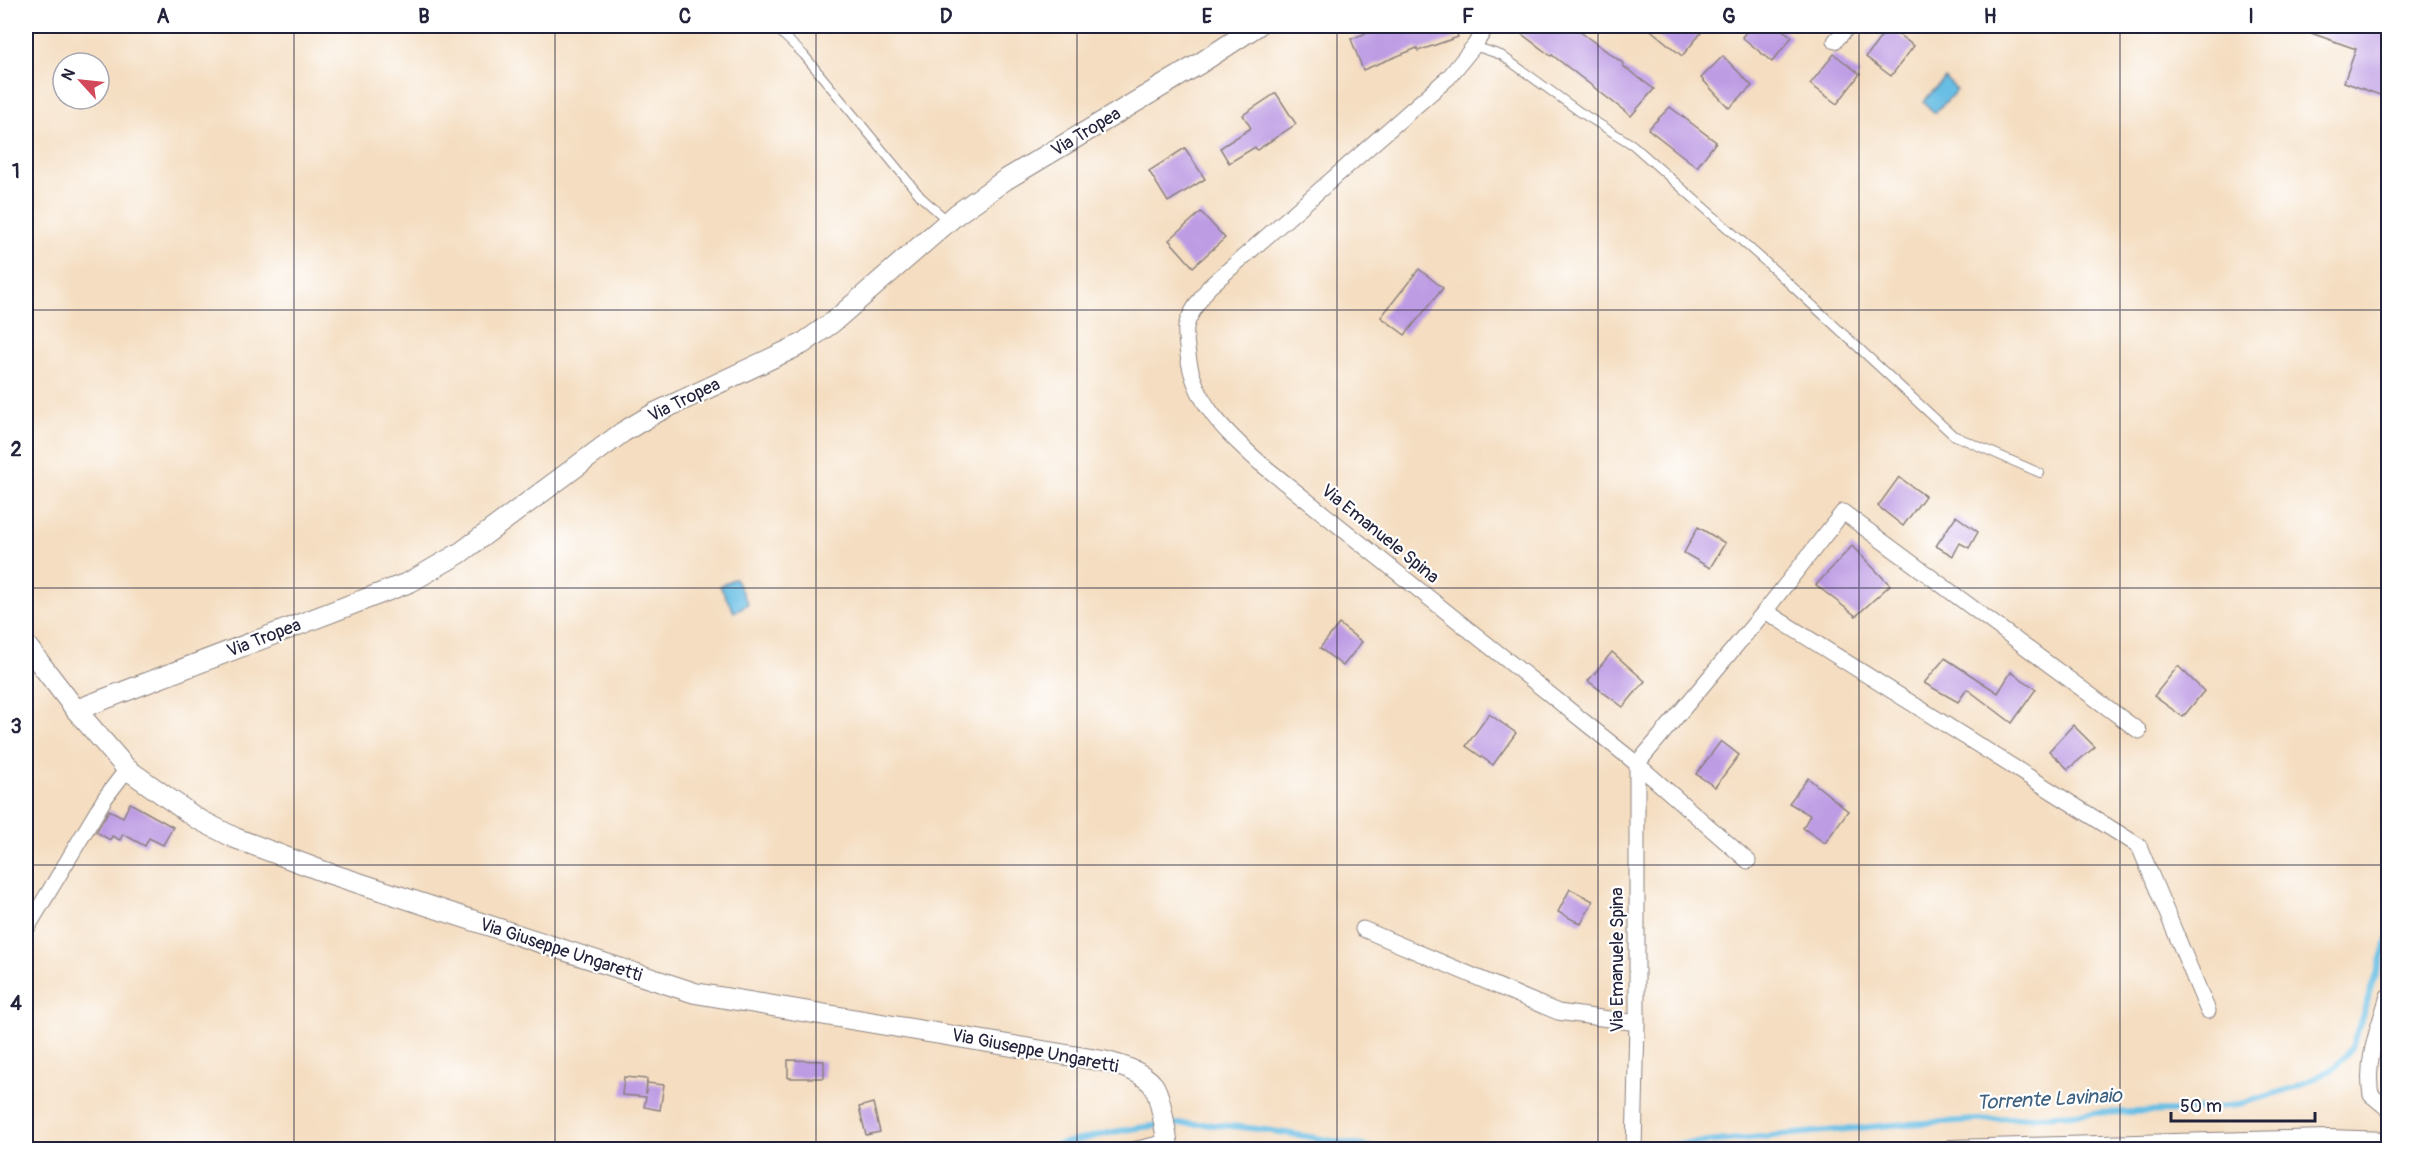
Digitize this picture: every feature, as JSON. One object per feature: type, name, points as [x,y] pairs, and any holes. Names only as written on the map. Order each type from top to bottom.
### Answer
[{"type":"street","name":"Via Tropea","points":[[76,710],[410,582],[460,553],[623,432],[655,413],[802,344],[833,322],[949,222],[1005,180],[1199,64],[1257,26]]},
{"type":"street","name":"Via Emanuele Spina","points":[[1487,26],[1449,77],[1209,287],[1186,327],[1191,375],[1202,401],[1226,433],[1260,463],[1637,764],[1637,1023],[1634,1149]]},
{"type":"street","points":[[1836,41],[1849,26]]},
{"type":"street","points":[[1748,861],[1637,764],[1765,611],[1843,512],[2139,731]]},
{"type":"street","points":[[1765,611],[2139,846],[2208,1011]]},
{"type":"street","name":"Via Giuseppe Ungaretti","points":[[26,645],[76,710],[127,770],[196,818],[235,838],[325,872],[695,993],[1103,1060],[1122,1066],[1153,1086],[1168,1143]]},
{"type":"street","points":[[26,930],[105,798],[127,770]]},
{"type":"street","points":[[1363,929],[1558,1012],[1637,1023]]},
{"type":"street","points":[[2388,996],[2373,1041],[2368,1078],[2371,1095],[2388,1109]]},
{"type":"street","points":[[1951,1149],[2331,1145],[2388,1142]]},
{"type":"street","points":[[1133,1149],[1168,1143]]},
{"type":"lane","points":[[774,26],[804,55],[921,197],[949,222]]},
{"type":"lane","points":[[1474,46],[1501,55],[1580,112],[1633,145],[1953,435],[2040,473]]},
{"type":"water","points":[[1945,78],[1957,90],[1935,113],[1923,102]]},
{"type":"water","points":[[735,578],[748,604],[734,612],[720,586]]},
{"type":"building","points":[[1385,26],[1454,26],[1458,37],[1418,51],[1417,48],[1363,70],[1351,39]]},
{"type":"building","points":[[1511,26],[1572,26],[1654,89],[1631,116]]},
{"type":"building","points":[[1646,26],[1692,26],[1701,33],[1682,56]]},
{"type":"building","points":[[1751,26],[1777,26],[1792,37],[1772,62],[1742,37]]},
{"type":"building","points":[[2298,26],[2388,26],[2388,98],[2344,82],[2356,49],[2297,28]]},
{"type":"building","points":[[1888,27],[1914,46],[1891,76],[1866,57]]},
{"type":"building","points":[[1834,54],[1860,74],[1837,104],[1810,84]]},
{"type":"building","points":[[1723,56],[1752,86],[1729,108],[1701,78]]},
{"type":"building","points":[[1276,93],[1296,124],[1257,150],[1255,147],[1229,163],[1220,148],[1251,128],[1243,115]]},
{"type":"building","points":[[1670,107],[1716,142],[1697,167],[1648,129]]},
{"type":"building","points":[[1185,148],[1205,179],[1168,202],[1149,171]]},
{"type":"building","points":[[1201,212],[1225,238],[1193,267],[1169,240]]},
{"type":"building","points":[[1419,269],[1443,288],[1405,335],[1381,317]]},
{"type":"building","points":[[1899,477],[1925,496],[1903,526],[1878,506]]},
{"type":"building","points":[[1956,516],[1978,532],[1969,548],[1960,543],[1953,556],[1936,546]]},
{"type":"building","points":[[1698,527],[1725,543],[1710,568],[1684,553]]},
{"type":"building","points":[[1852,546],[1890,585],[1856,616],[1816,585]]},
{"type":"building","points":[[1339,624],[1362,642],[1343,666],[1320,648]]},
{"type":"building","points":[[1612,652],[1645,681],[1623,707],[1588,681]]},
{"type":"building","points":[[1945,658],[1998,693],[2011,672],[2036,689],[2012,723],[1967,689],[1958,702],[1924,683]]},
{"type":"building","points":[[2178,666],[2204,691],[2183,717],[2154,696]]},
{"type":"building","points":[[1489,714],[1516,733],[1493,765],[1466,746]]},
{"type":"building","points":[[2073,725],[2095,747],[2068,769],[2049,751]]},
{"type":"building","points":[[1721,741],[1739,755],[1715,787],[1696,774]]},
{"type":"building","points":[[1808,778],[1848,811],[1825,843],[1803,828],[1810,815],[1789,803]]},
{"type":"building","points":[[130,803],[173,827],[163,845],[149,838],[145,846],[123,834],[120,840],[112,836],[110,840],[96,832],[109,810],[123,817]]},
{"type":"building","points":[[1570,889],[1593,901],[1581,924],[1558,912]]},
{"type":"building","points":[[788,1060],[824,1061],[824,1078],[788,1078]]},
{"type":"building","points":[[624,1077],[647,1079],[646,1094],[647,1083],[664,1085],[660,1110],[644,1107],[646,1097],[622,1095]]},
{"type":"building","points":[[873,1103],[880,1132],[866,1135],[859,1107]]},
{"type":"waterway","name":"Torrente Lavinaio","points":[[1618,1150],[1892,1125],[2091,1113],[2174,1111],[2237,1105],[2296,1087],[2335,1068],[2352,1047],[2388,938]]},
{"type":"waterway","name":"Torrente Lavinaio","points":[[1036,1150],[1126,1130],[1181,1124],[1259,1129],[1387,1150]]}]
